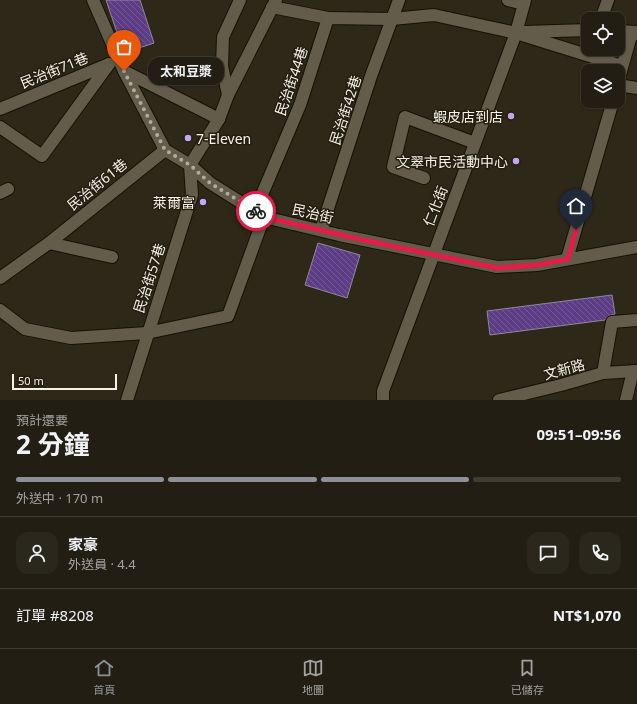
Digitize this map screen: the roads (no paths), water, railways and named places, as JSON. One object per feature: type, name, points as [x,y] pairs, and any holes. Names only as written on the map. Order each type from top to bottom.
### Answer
[{"type":"street","points":[[93,0],[118,65],[165,150]]},
{"type":"street","points":[[228,95],[222,66],[223,37],[240,0]]},
{"type":"street","name":"民治街42巷","points":[[321,230],[369,83],[399,0]]},
{"type":"street","points":[[508,0],[525,2]]},
{"type":"street","points":[[604,12],[608,0]]},
{"type":"street","name":"仁化街","points":[[382,400],[383,391],[432,255],[516,32],[525,2]]},
{"type":"street","points":[[190,165],[219,119],[228,95],[274,3],[328,18],[392,19],[434,15],[516,32],[616,64]]},
{"type":"street","name":"民治街44巷","points":[[147,333],[228,316],[260,214],[300,105],[328,18]]},
{"type":"street","points":[[516,32],[581,30]]},
{"type":"street","points":[[623,64],[635,33],[625,32]]},
{"type":"street","points":[[118,65],[219,119]]},
{"type":"street","points":[[0,127],[42,156],[118,65]]},
{"type":"street","name":"民治街71巷","points":[[0,108],[118,65]]},
{"type":"street","points":[[625,85],[637,88]]},
{"type":"street","points":[[568,259],[611,108]]},
{"type":"street","points":[[424,178],[392,167],[404,117],[475,143]]},
{"type":"street","name":"民治街","points":[[165,150],[190,165],[210,183],[260,214],[321,230],[432,255],[497,268],[537,265],[637,247]]},
{"type":"street","name":"民治街61巷","points":[[0,278],[49,243],[165,150]]},
{"type":"street","name":"民治街57巷","points":[[127,400],[192,195],[190,165]]},
{"type":"street","points":[[49,243],[112,257]]},
{"type":"street","points":[[0,310],[25,330],[71,338],[147,333]]},
{"type":"street","points":[[603,374],[612,322],[637,320]]},
{"type":"street","points":[[626,400],[635,371]]},
{"type":"street","name":"文新路","points":[[499,400],[603,374],[635,371]]},
{"type":"place","name":"太和豆漿","points":[[124,71]]},
{"type":"place","name":"蝦皮店到店","points":[[511,116]]},
{"type":"place","name":"7-Eleven","points":[[188,138]]},
{"type":"place","name":"文翠市民活動中心","points":[[516,161]]},
{"type":"place","name":"萊爾富","points":[[203,202]]}]
